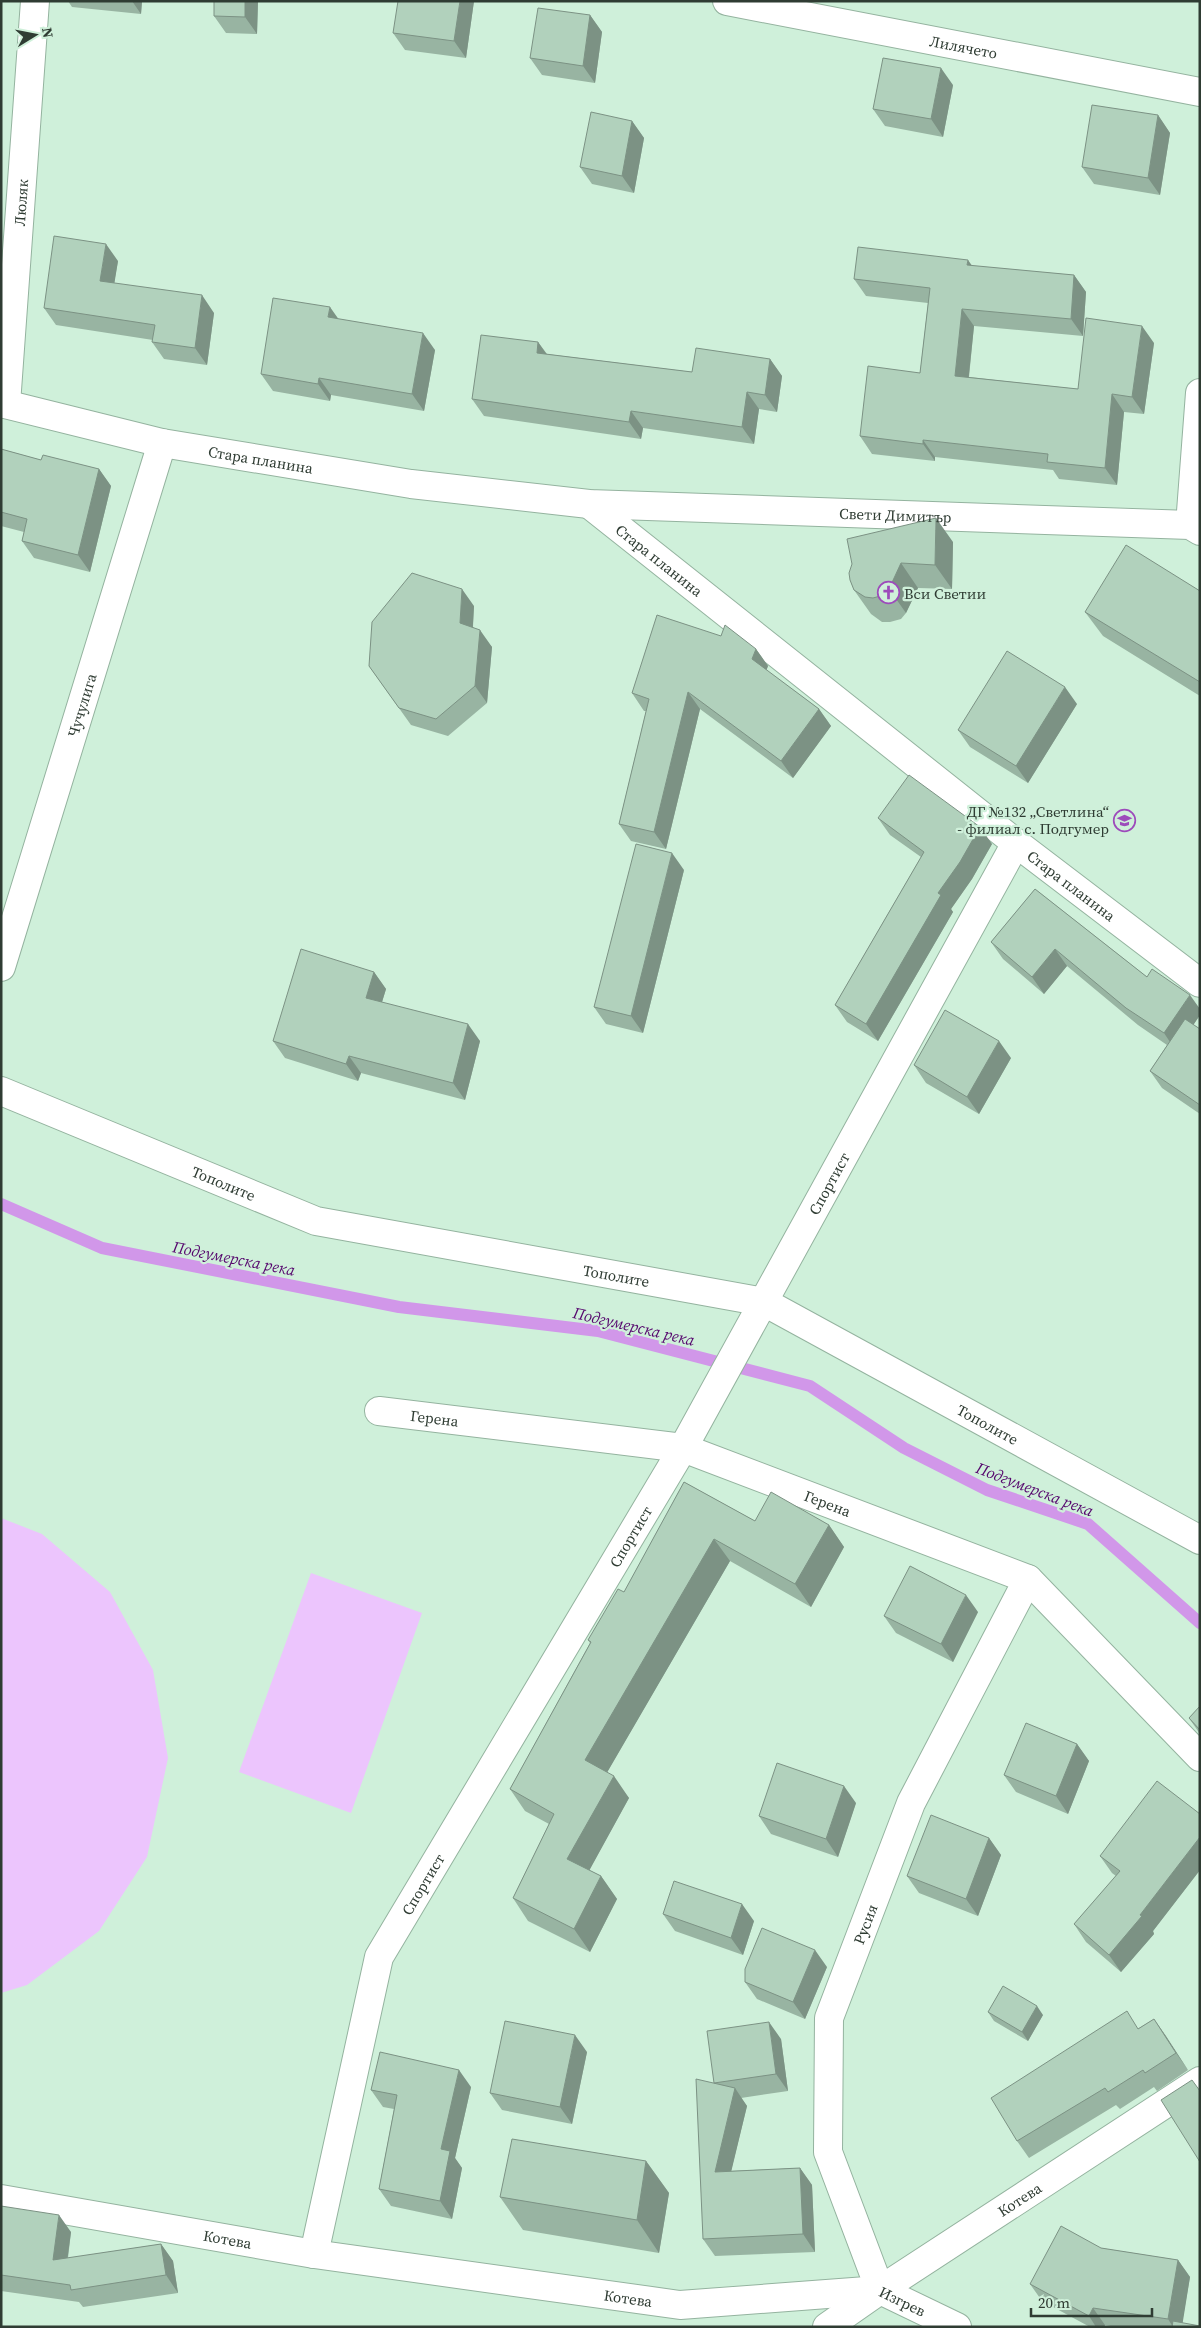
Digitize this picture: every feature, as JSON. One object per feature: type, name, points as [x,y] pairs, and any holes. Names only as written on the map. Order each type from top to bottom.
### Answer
[{"type":"street","name":"Люляк","points":[[3,403],[35,1]]},
{"type":"street","name":"Лилячето","points":[[727,1],[1200,92]]},
{"type":"street","points":[[1195,528],[1200,393]]},
{"type":"street","name":"Стара планина","points":[[3,403],[162,442],[411,484],[589,504],[1016,843],[1200,983]]},
{"type":"street","name":"Чучулига","points":[[1,967],[162,442]]},
{"type":"street","name":"Свети Димитър","points":[[589,504],[1195,528]]},
{"type":"street","name":"Спортист","points":[[314,2254],[379,1957],[684,1448],[1016,843]]},
{"type":"street","name":"Тополите","points":[[1,1091],[316,1221],[764,1302],[1200,1540]]},
{"type":"street","name":"Герена","points":[[379,1411],[684,1448],[1028,1579],[1200,1757]]},
{"type":"street","name":"Русия","points":[[880,2290],[828,2152],[829,2018],[911,1803],[1028,1579]]},
{"type":"street","name":"Котева","points":[[1,2199],[314,2254],[680,2305],[880,2290],[1200,2081]]},
{"type":"street","name":"Изгрев","points":[[827,2327],[880,2290],[957,2327]]},
{"type":"shaded area","points":[[1,1518],[42,1534],[110,1592],[153,1670],[168,1758],[147,1857],[99,1931],[27,1985],[1,1993]]},
{"type":"shaded area","points":[[311,1573],[422,1613],[351,1813],[239,1772]]},
{"type":"building","points":[[214,1],[245,1],[245,17],[214,16]]},
{"type":"building","points":[[398,1],[460,1],[454,41],[393,33]]},
{"type":"building","points":[[538,8],[590,15],[583,66],[530,58]]},
{"type":"building","points":[[883,58],[941,68],[931,119],[873,109]]},
{"type":"building","points":[[1092,105],[1158,115],[1148,178],[1082,167]]},
{"type":"building","points":[[591,112],[632,121],[622,176],[580,167]]},
{"type":"building","points":[[54,236],[106,244],[100,281],[202,295],[195,348],[152,342],[155,325],[44,308]]},
{"type":"building","points":[[858,247],[968,260],[967,265],[1074,275],[1071,319],[962,309],[955,376],[1078,389],[1086,318],[1142,326],[1132,397],[1112,394],[1105,468],[1047,462],[1048,454],[923,440],[923,444],[860,436],[868,366],[920,373],[930,288],[854,279]]},
{"type":"building","points":[[273,298],[330,307],[328,317],[423,333],[412,394],[319,378],[318,384],[261,374]]},
{"type":"building","points":[[481,335],[538,342],[537,353],[692,372],[696,348],[770,359],[765,395],[747,392],[742,427],[631,411],[629,422],[472,399]]},
{"type":"building","points":[[1,449],[41,460],[43,455],[99,469],[78,555],[22,541],[27,519],[1,512]]},
{"type":"building","points":[[936,518],[935,565],[901,563],[889,589],[884,595],[873,598],[865,597],[854,590],[849,573],[852,564],[847,539]]},
{"type":"building","points":[[1126,545],[1200,591],[1200,682],[1085,612]]},
{"type":"building","points":[[412,573],[462,589],[460,623],[480,630],[475,686],[436,719],[399,708],[369,666],[372,622]]},
{"type":"building","points":[[657,615],[721,636],[725,625],[756,649],[752,659],[819,709],[781,761],[688,692],[654,832],[619,824],[649,699],[632,693]]},
{"type":"building","points":[[1007,651],[1065,687],[1016,766],[958,730]]},
{"type":"building","points":[[909,775],[980,827],[960,862],[938,893],[941,895],[866,1024],[835,1005],[924,852],[878,818]]},
{"type":"building","points":[[636,844],[672,853],[631,1016],[594,1007]]},
{"type":"building","points":[[1035,889],[1147,977],[1152,969],[1190,995],[1164,1033],[1126,1008],[1055,949],[1032,977],[991,942]]},
{"type":"building","points":[[301,949],[374,972],[366,998],[468,1024],[453,1083],[349,1056],[346,1064],[273,1041]]},
{"type":"building","points":[[945,1010],[999,1041],[967,1097],[914,1065]]},
{"type":"building","points":[[1185,1019],[1200,1029],[1200,1105],[1150,1071]]},
{"type":"building","points":[[684,1482],[755,1521],[771,1492],[829,1525],[795,1584],[714,1539],[585,1760],[614,1776],[567,1859],[601,1876],[574,1929],[513,1898],[554,1814],[510,1789],[591,1642],[588,1640],[618,1589],[624,1592]]},
{"type":"building","points":[[910,1566],[966,1595],[941,1644],[884,1616]]},
{"type":"building","points":[[1200,1706],[1200,1730],[1189,1718]]},
{"type":"building","points":[[1026,1723],[1077,1744],[1056,1796],[1004,1775]]},
{"type":"building","points":[[777,1763],[844,1786],[826,1839],[759,1816]]},
{"type":"building","points":[[1157,1781],[1200,1814],[1200,1837],[1140,1915],[1142,1916],[1109,1955],[1074,1924],[1120,1871],[1100,1856]]},
{"type":"building","points":[[931,1815],[989,1838],[966,1899],[907,1876]]},
{"type":"building","points":[[674,1881],[742,1904],[731,1938],[663,1914]]},
{"type":"building","points":[[762,1928],[815,1950],[793,2002],[745,1982],[745,1969]]},
{"type":"building","points":[[1003,1986],[1037,2006],[1022,2032],[988,2012]]},
{"type":"building","points":[[1127,2011],[1138,2029],[1154,2019],[1176,2053],[1145,2073],[1143,2070],[1108,2092],[1105,2088],[1017,2141],[991,2098]]},
{"type":"building","points":[[505,2021],[575,2035],[560,2107],[490,2093]]},
{"type":"building","points":[[769,2022],[776,2074],[714,2083],[707,2031]]},
{"type":"building","points":[[380,2052],[459,2070],[441,2149],[450,2151],[440,2201],[379,2189],[397,2095],[371,2090]]},
{"type":"building","points":[[696,2079],[735,2088],[715,2172],[800,2168],[803,2234],[703,2239]]},
{"type":"building","points":[[1192,2080],[1200,2091],[1200,2162],[1161,2100]]},
{"type":"building","points":[[512,2139],[646,2161],[637,2220],[500,2197]]},
{"type":"building","points":[[1,2206],[59,2215],[53,2260],[161,2244],[166,2275],[71,2290],[70,2285],[1,2275]]},
{"type":"building","points":[[1061,2226],[1101,2248],[1178,2260],[1168,2319],[1093,2308],[1089,2316],[1030,2284]]},
{"type":"building","points":[[1173,2321],[1200,2326],[1200,2327],[1172,2327]]},
{"type":"waterway","name":"Подгумерска река","points":[[1,1204],[102,1248],[399,1307],[598,1331],[810,1386],[904,1448],[987,1490],[1088,1524],[1200,1623]]},
{"type":"place","name":"Вси Светии","points":[[888,593]]},
{"type":"place","name":"ДГ №132 „Светлина“ - филиал с. Подгумер","points":[[1125,820]]}]
